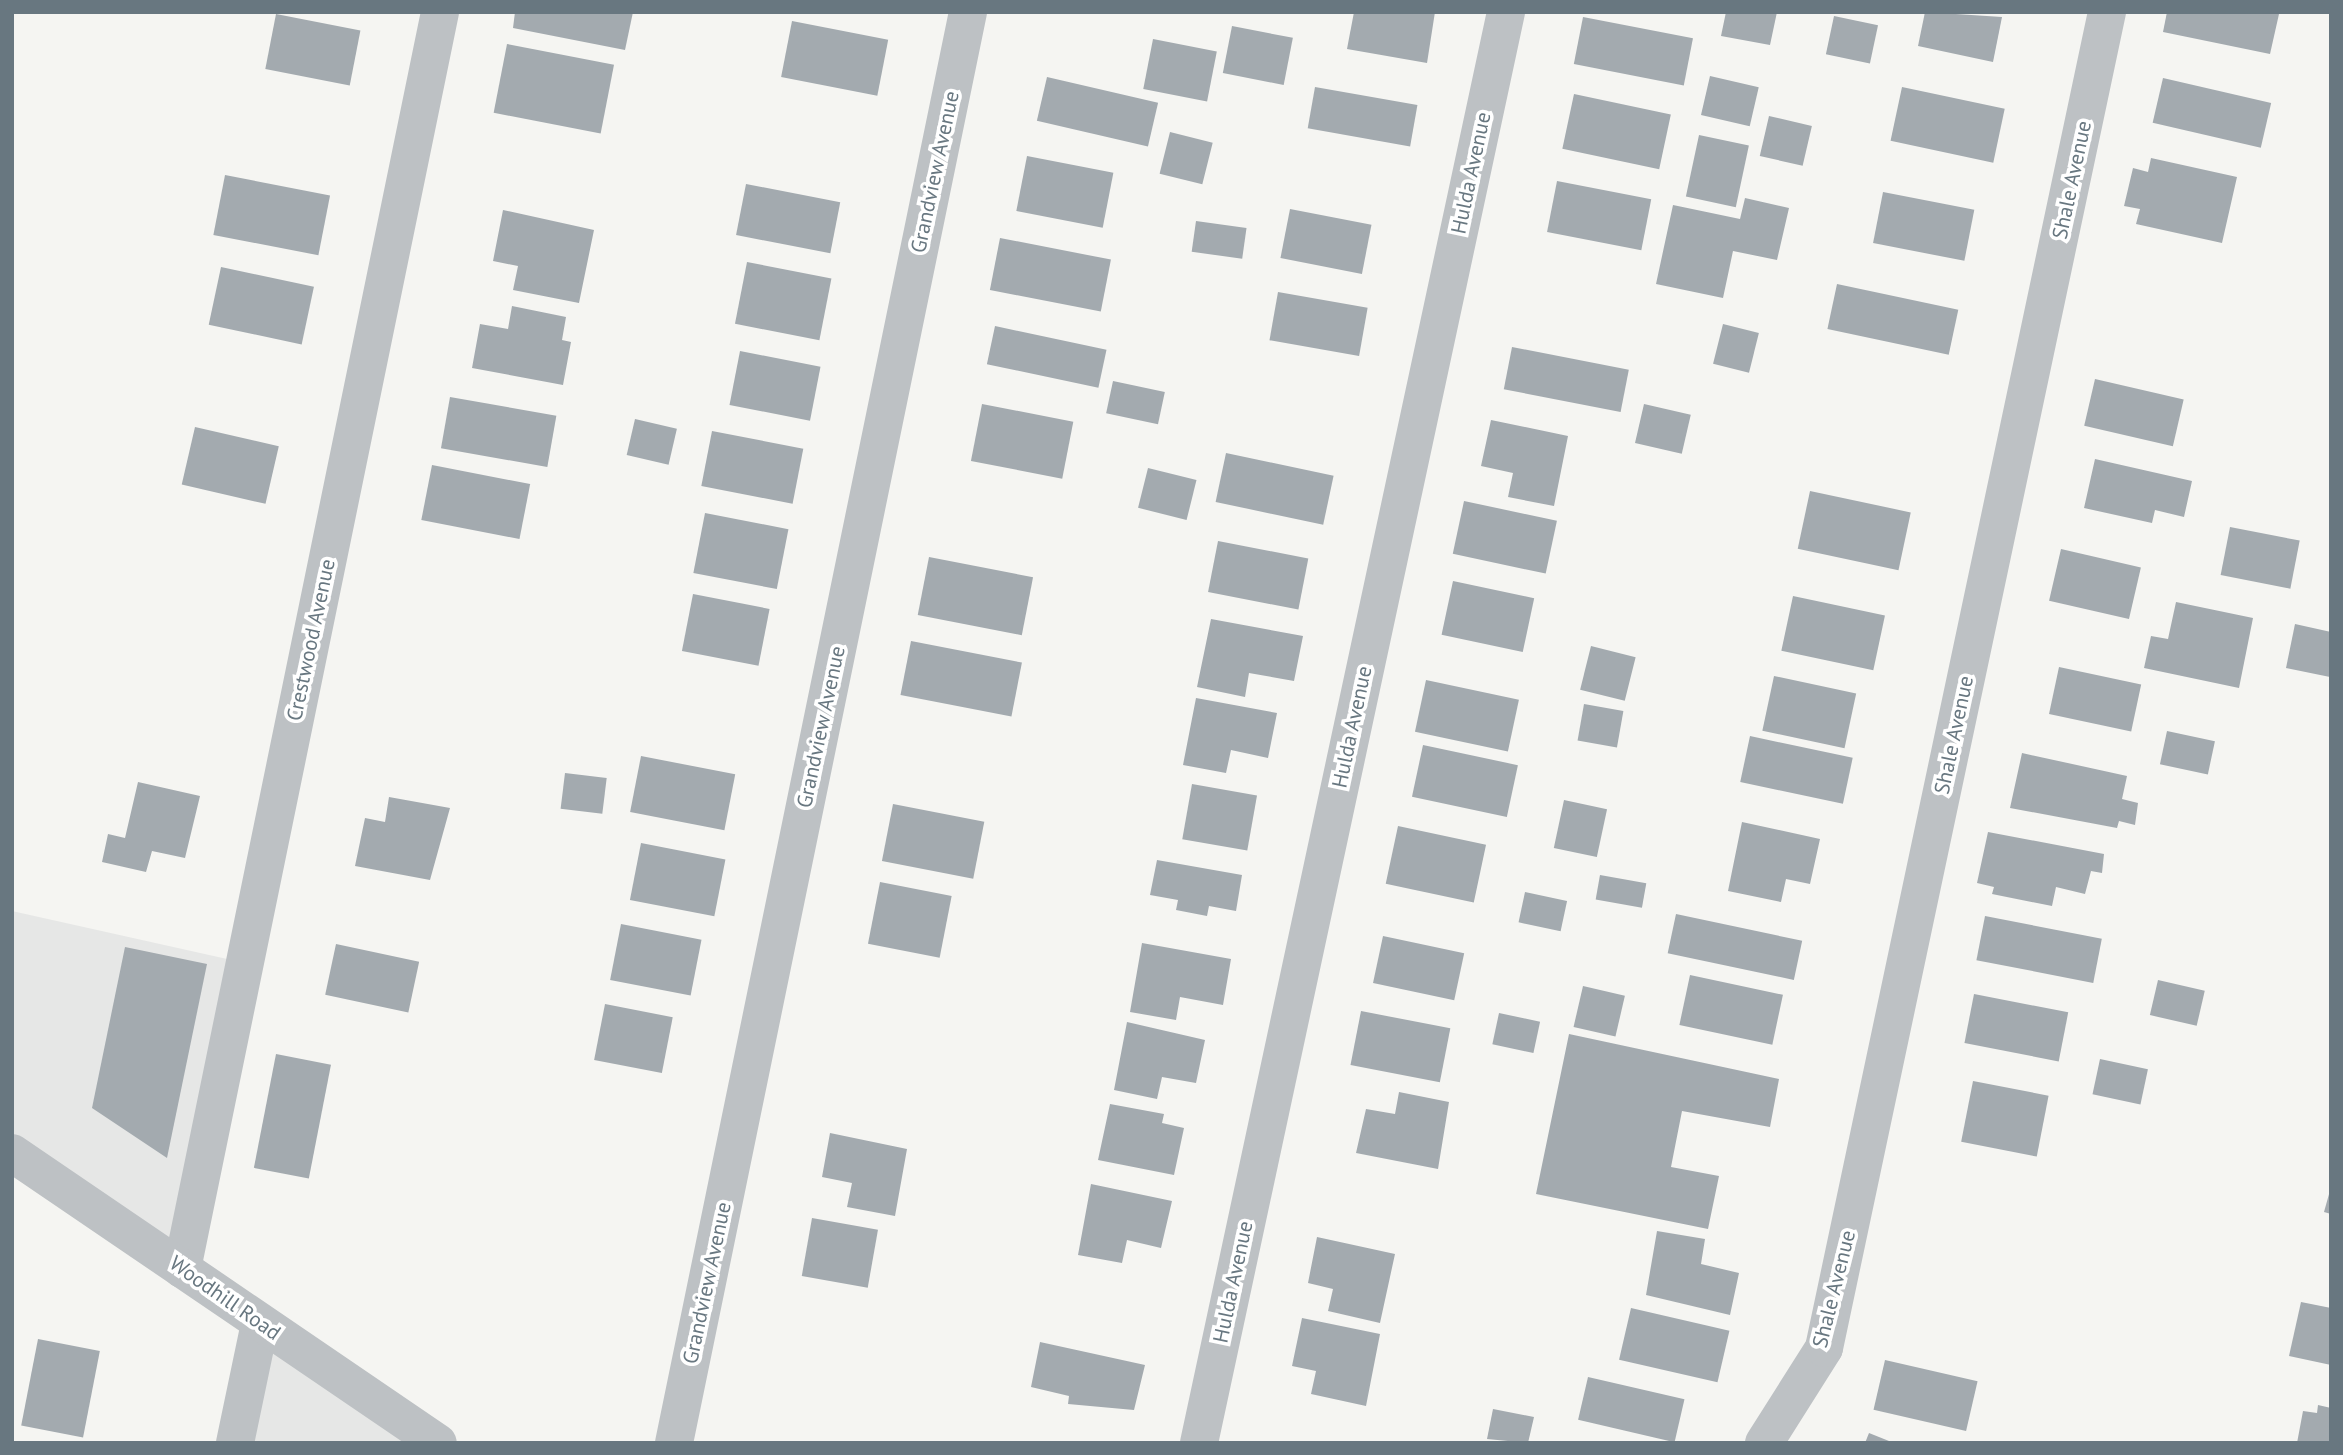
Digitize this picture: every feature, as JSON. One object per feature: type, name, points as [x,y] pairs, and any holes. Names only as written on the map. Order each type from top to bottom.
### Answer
[{"type":"street","name":"Crestwood Avenue","points":[[182,1269],[440,12]]},
{"type":"street","name":"Grandview Avenue","points":[[674,1443],[968,12]]},
{"type":"street","name":"Hulda Avenue","points":[[1199,1443],[1506,12]]},
{"type":"street","name":"Shale Avenue","points":[[1764,1443],[1824,1348],[2107,12]]},
{"type":"street","name":"Woodhill Road","points":[[12,1153],[438,1443]]},
{"type":"street","points":[[235,1443],[260,1323]]},
{"type":"shaded area","points":[[12,911],[245,963],[182,1269],[12,1166]]},
{"type":"shaded area","points":[[260,1323],[438,1443],[235,1443]]},
{"type":"building","points":[[515,12],[633,12],[625,50],[513,28]]},
{"type":"building","points":[[1354,12],[1435,12],[1427,63],[1347,49]]},
{"type":"building","points":[[1726,12],[1777,12],[1770,45],[1721,36]]},
{"type":"building","points":[[1925,12],[2002,17],[1993,62],[1918,46]]},
{"type":"building","points":[[2167,12],[2279,14],[2270,54],[2163,32]]},
{"type":"building","points":[[276,14],[360,30],[350,85],[265,69]]},
{"type":"building","points":[[1834,16],[1878,25],[1870,64],[1826,54]]},
{"type":"building","points":[[1583,17],[1693,38],[1684,85],[1574,64]]},
{"type":"building","points":[[792,21],[888,40],[877,96],[781,77]]},
{"type":"building","points":[[1232,26],[1293,38],[1284,85],[1223,73]]},
{"type":"building","points":[[1153,39],[1217,51],[1207,101],[1143,89]]},
{"type":"building","points":[[507,44],[614,65],[601,134],[494,113]]},
{"type":"building","points":[[1710,76],[1759,87],[1750,126],[1701,115]]},
{"type":"building","points":[[1047,77],[1158,103],[1148,146],[1037,121]]},
{"type":"building","points":[[2163,78],[2271,103],[2261,148],[2153,123]]},
{"type":"building","points":[[1315,87],[1417,105],[1410,146],[1308,128]]},
{"type":"building","points":[[1902,87],[2005,109],[1993,163],[1891,141]]},
{"type":"building","points":[[1574,94],[1671,115],[1659,169],[1562,149]]},
{"type":"building","points":[[1769,116],[1812,126],[1803,166],[1760,156]]},
{"type":"building","points":[[1170,132],[1213,143],[1202,184],[1160,174]]},
{"type":"building","points":[[1699,135],[1749,146],[1736,207],[1686,197]]},
{"type":"building","points":[[1027,156],[1113,173],[1103,228],[1016,211]]},
{"type":"building","points":[[2151,158],[2237,177],[2222,243],[2136,224],[2140,209],[2124,206],[2133,168],[2148,172]]},
{"type":"building","points":[[225,175],[330,195],[318,255],[213,235]]},
{"type":"building","points":[[1557,181],[1651,199],[1641,250],[1547,232]]},
{"type":"building","points":[[746,184],[840,202],[830,253],[736,235]]},
{"type":"building","points":[[1883,192],[1974,210],[1964,261],[1873,243]]},
{"type":"building","points":[[1745,198],[1789,208],[1777,260],[1733,251],[1723,298],[1656,284],[1673,205],[1740,219]]},
{"type":"building","points":[[1290,209],[1371,225],[1362,274],[1280,258]]},
{"type":"building","points":[[503,210],[594,230],[579,303],[513,290],[518,266],[493,261]]},
{"type":"building","points":[[1196,221],[1247,228],[1242,259],[1192,252]]},
{"type":"building","points":[[1000,238],[1111,260],[1101,312],[990,290]]},
{"type":"building","points":[[747,262],[831,278],[819,340],[735,324]]},
{"type":"building","points":[[221,267],[314,287],[302,344],[209,325]]},
{"type":"building","points":[[1837,284],[1958,310],[1949,355],[1827,329]]},
{"type":"building","points":[[1278,292],[1368,308],[1359,356],[1269,340]]},
{"type":"building","points":[[512,306],[566,317],[562,340],[571,342],[563,385],[472,368],[480,324],[508,329]]},
{"type":"building","points":[[1723,324],[1759,333],[1749,373],[1713,364]]},
{"type":"building","points":[[995,326],[1107,350],[1098,388],[987,364]]},
{"type":"building","points":[[1512,347],[1629,370],[1621,412],[1504,389]]},
{"type":"building","points":[[740,351],[820,367],[810,421],[730,405]]},
{"type":"building","points":[[2095,379],[2184,399],[2173,446],[2084,426]]},
{"type":"building","points":[[1113,381],[1165,392],[1158,424],[1106,413]]},
{"type":"building","points":[[450,397],[556,416],[547,467],[441,448]]},
{"type":"building","points":[[982,404],[1073,422],[1062,479],[971,461]]},
{"type":"building","points":[[1644,404],[1691,415],[1682,454],[1635,443]]},
{"type":"building","points":[[635,419],[677,429],[669,465],[627,455]]},
{"type":"building","points":[[1491,420],[1568,436],[1554,506],[1508,497],[1513,473],[1481,466]]},
{"type":"building","points":[[195,427],[279,446],[266,504],[182,484]]},
{"type":"building","points":[[712,431],[803,449],[793,504],[701,486]]},
{"type":"building","points":[[1226,453],[1334,476],[1323,525],[1216,502]]},
{"type":"building","points":[[2095,459],[2192,481],[2184,517],[2155,510],[2152,523],[2084,508]]},
{"type":"building","points":[[432,465],[530,484],[519,539],[421,520]]},
{"type":"building","points":[[1148,468],[1197,480],[1187,520],[1138,508]]},
{"type":"building","points":[[1810,491],[1911,512],[1898,570],[1798,549]]},
{"type":"building","points":[[1464,501],[1557,521],[1546,574],[1453,554]]},
{"type":"building","points":[[705,513],[788,529],[777,589],[693,573]]},
{"type":"building","points":[[2230,527],[2300,541],[2290,589],[2221,575]]},
{"type":"building","points":[[1218,541],[1308,559],[1298,610],[1208,592]]},
{"type":"building","points":[[2061,549],[2141,567],[2129,619],[2049,601]]},
{"type":"building","points":[[929,557],[1033,577],[1022,635],[918,615]]},
{"type":"building","points":[[1453,581],[1534,598],[1523,652],[1442,635]]},
{"type":"building","points":[[693,594],[770,609],[758,666],[682,651]]},
{"type":"building","points":[[1793,596],[1885,616],[1873,670],[1781,651]]},
{"type":"building","points":[[2176,602],[2253,618],[2239,688],[2144,668],[2151,636],[2168,639]]},
{"type":"building","points":[[1211,619],[1303,636],[1294,681],[1249,673],[1245,697],[1197,687]]},
{"type":"building","points":[[2295,624],[2331,632],[2330,677],[2286,668]]},
{"type":"building","points":[[911,641],[1022,663],[1011,717],[901,695]]},
{"type":"building","points":[[1591,646],[1636,657],[1625,701],[1580,690]]},
{"type":"building","points":[[2059,667],[2141,684],[2131,731],[2049,714]]},
{"type":"building","points":[[1774,676],[1856,693],[1845,748],[1762,731]]},
{"type":"building","points":[[1426,680],[1519,700],[1508,752],[1415,732]]},
{"type":"building","points":[[1196,698],[1277,713],[1268,758],[1231,750],[1226,773],[1183,765]]},
{"type":"building","points":[[1584,704],[1623,711],[1617,747],[1578,740]]},
{"type":"building","points":[[2167,731],[2215,741],[2208,774],[2160,764]]},
{"type":"building","points":[[1750,736],[1853,758],[1843,804],[1740,782]]},
{"type":"building","points":[[1423,745],[1518,765],[1507,817],[1412,797]]},
{"type":"building","points":[[2022,753],[2127,776],[2122,799],[2138,803],[2135,825],[2119,821],[2117,828],[2010,808]]},
{"type":"building","points":[[641,756],[735,774],[724,830],[630,812]]},
{"type":"building","points":[[565,773],[607,778],[602,814],[561,809]]},
{"type":"building","points":[[138,782],[200,796],[185,858],[152,851],[146,872],[102,862],[108,834],[125,838]]},
{"type":"building","points":[[1192,784],[1257,795],[1247,851],[1182,839]]},
{"type":"building","points":[[389,797],[450,808],[430,880],[355,866],[365,818],[385,822]]},
{"type":"building","points":[[1564,800],[1607,809],[1597,857],[1554,848]]},
{"type":"building","points":[[893,804],[984,822],[973,879],[882,861]]},
{"type":"building","points":[[1742,822],[1820,839],[1810,884],[1786,879],[1781,902],[1728,891]]},
{"type":"building","points":[[1398,826],[1486,845],[1474,902],[1386,884]]},
{"type":"building","points":[[1988,832],[2104,854],[2102,873],[2091,871],[2085,894],[2056,887],[2052,906],[1992,894],[1994,887],[1977,883]]},
{"type":"building","points":[[641,843],[725,859],[714,916],[630,900]]},
{"type":"building","points":[[1157,860],[1242,875],[1236,911],[1209,906],[1207,916],[1176,910],[1178,900],[1150,895]]},
{"type":"building","points":[[1600,875],[1646,883],[1642,908],[1596,900]]},
{"type":"building","points":[[880,882],[952,896],[940,958],[868,944]]},
{"type":"building","points":[[1525,892],[1567,901],[1561,931],[1519,922]]},
{"type":"building","points":[[1676,914],[1802,941],[1794,980],[1668,953]]},
{"type":"building","points":[[1985,916],[2102,939],[2093,983],[1976,960]]},
{"type":"building","points":[[621,924],[701,940],[691,996],[610,980]]},
{"type":"building","points":[[1383,936],[1464,953],[1454,1000],[1373,983]]},
{"type":"building","points":[[1142,943],[1231,959],[1223,1005],[1180,997],[1176,1020],[1130,1012]]},
{"type":"building","points":[[336,944],[419,962],[408,1013],[325,995]]},
{"type":"building","points":[[125,947],[207,964],[167,1158],[92,1108]]},
{"type":"building","points":[[1690,975],[1783,995],[1772,1045],[1679,1025]]},
{"type":"building","points":[[2158,980],[2205,991],[2197,1026],[2150,1015]]},
{"type":"building","points":[[1583,986],[1625,996],[1615,1037],[1574,1027]]},
{"type":"building","points":[[1974,994],[2068,1012],[2059,1061],[1964,1043]]},
{"type":"building","points":[[605,1004],[673,1017],[662,1073],[594,1060]]},
{"type":"building","points":[[1361,1011],[1450,1028],[1440,1082],[1351,1065]]},
{"type":"building","points":[[1499,1013],[1540,1022],[1533,1053],[1492,1044]]},
{"type":"building","points":[[1127,1022],[1205,1040],[1196,1083],[1162,1077],[1157,1099],[1114,1090]]},
{"type":"building","points":[[1569,1034],[1779,1079],[1770,1127],[1682,1111],[1671,1167],[1719,1176],[1708,1229],[1536,1194]]},
{"type":"building","points":[[276,1054],[331,1065],[309,1179],[254,1168]]},
{"type":"building","points":[[2100,1059],[2148,1069],[2140,1104],[2093,1094]]},
{"type":"building","points":[[1973,1081],[2049,1096],[2037,1157],[1961,1142]]},
{"type":"building","points":[[1399,1092],[1449,1102],[1438,1169],[1356,1153],[1366,1109],[1395,1114]]},
{"type":"building","points":[[1110,1104],[1164,1114],[1162,1123],[1184,1128],[1174,1175],[1098,1160]]},
{"type":"building","points":[[830,1133],[907,1149],[895,1216],[847,1207],[852,1183],[822,1177]]},
{"type":"building","points":[[1091,1184],[1172,1201],[1161,1248],[1127,1240],[1122,1263],[1078,1255]]},
{"type":"building","points":[[2331,1187],[2331,1214],[2324,1212]]},
{"type":"building","points":[[812,1218],[878,1230],[868,1288],[802,1276]]},
{"type":"building","points":[[1657,1231],[1705,1239],[1701,1264],[1739,1273],[1730,1315],[1646,1295]]},
{"type":"building","points":[[1317,1237],[1395,1254],[1380,1323],[1328,1311],[1333,1289],[1308,1283]]},
{"type":"building","points":[[2301,1302],[2331,1308],[2331,1365],[2289,1356]]},
{"type":"building","points":[[1631,1308],[1729,1331],[1717,1382],[1619,1360]]},
{"type":"building","points":[[1302,1318],[1380,1334],[1366,1406],[1311,1394],[1316,1371],[1292,1366]]},
{"type":"building","points":[[38,1339],[100,1351],[83,1437],[21,1425]]},
{"type":"building","points":[[1040,1342],[1145,1365],[1134,1410],[1068,1404],[1069,1396],[1031,1387]]},
{"type":"building","points":[[1885,1360],[1978,1381],[1966,1431],[1874,1410]]},
{"type":"building","points":[[1588,1377],[1684,1399],[1675,1442],[1578,1420]]},
{"type":"building","points":[[2318,1405],[2331,1408],[2331,1443],[2297,1443],[2303,1411],[2317,1413]]},
{"type":"building","points":[[1493,1409],[1534,1417],[1528,1443],[1487,1439]]},
{"type":"building","points":[[1869,1433],[1894,1443],[1865,1443]]}]
